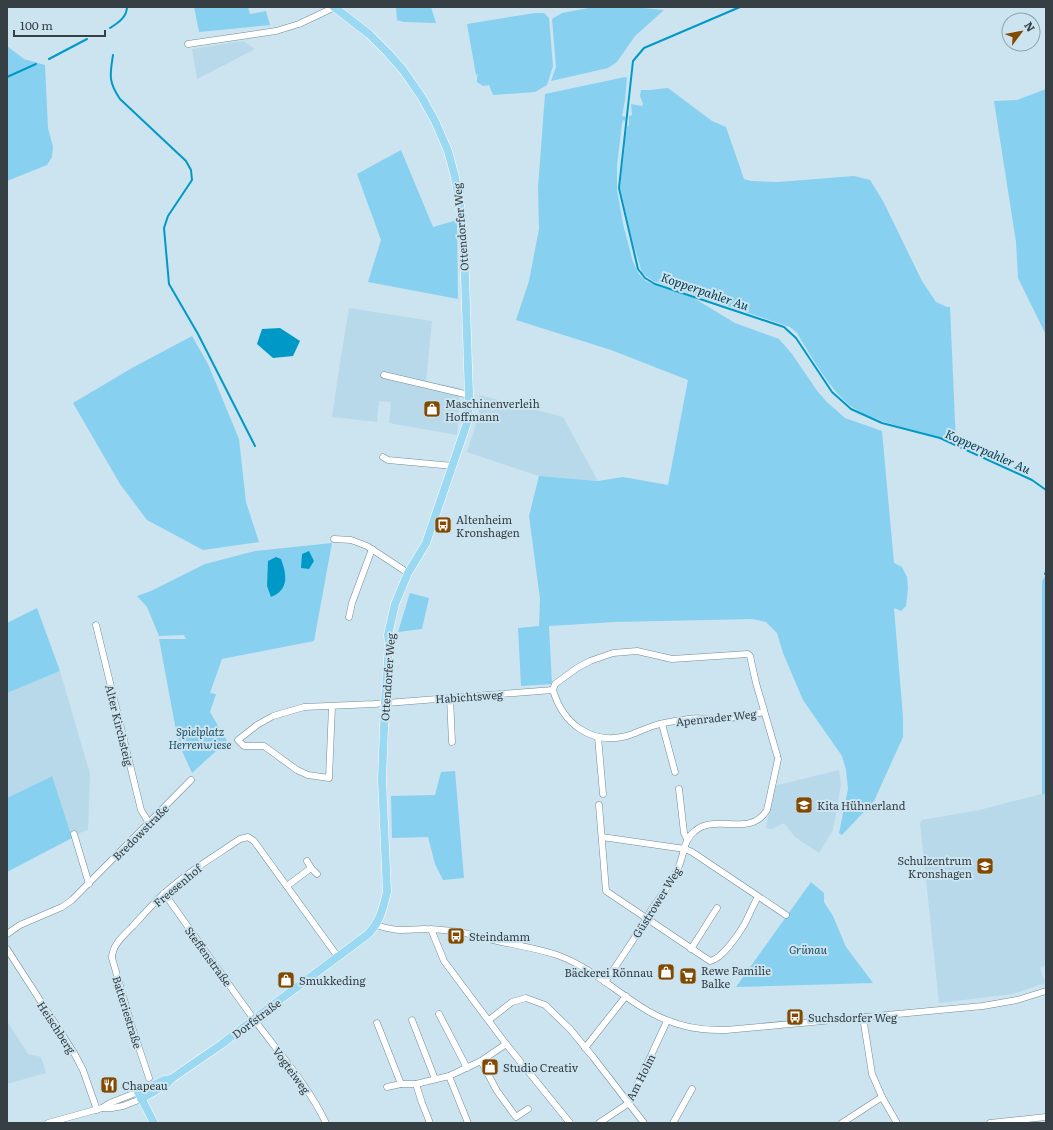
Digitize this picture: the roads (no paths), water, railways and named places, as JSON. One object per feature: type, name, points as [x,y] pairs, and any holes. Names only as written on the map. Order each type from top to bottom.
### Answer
[{"type":"main road","name":"Ottendorfer Weg","points":[[334,7],[369,34],[403,70],[429,109],[448,151],[457,184],[464,248],[469,395],[468,420],[426,543],[408,573],[395,604],[388,635],[389,644],[382,778],[386,892],[384,908],[376,925]]},
{"type":"main road","name":"Dorfstraße","points":[[139,1096],[167,1084],[171,1079],[222,1044],[367,935],[376,925]]},
{"type":"main road","points":[[139,1096],[154,1123]]},
{"type":"street","points":[[188,44],[276,31],[299,24],[334,7]]},
{"type":"street","points":[[384,375],[469,395]]},
{"type":"street","points":[[383,457],[388,460],[453,466]]},
{"type":"street","points":[[334,539],[351,540],[372,549],[408,573]]},
{"type":"street","points":[[349,617],[352,603],[372,549]]},
{"type":"street","name":"Alter Kirchsteig","points":[[96,625],[142,810],[149,823]]},
{"type":"street","points":[[553,690],[556,684],[577,668],[605,655],[637,651],[672,659],[748,654],[750,656],[777,757],[767,810],[760,820],[746,824],[712,824],[700,827],[687,839],[684,834],[679,790]]},
{"type":"street","name":"Habichtsweg","points":[[332,706],[329,778],[308,775],[297,770],[264,746],[244,746],[238,740],[257,724],[273,716],[304,707],[385,703],[553,690]]},
{"type":"street","name":"Apenrader Weg","points":[[553,690],[559,706],[569,720],[583,731],[598,737],[614,738],[626,736],[662,724],[699,718],[707,719],[750,716],[764,712]]},
{"type":"street","points":[[450,698],[452,742]]},
{"type":"street","points":[[662,724],[675,772]]},
{"type":"street","points":[[598,737],[603,794]]},
{"type":"street","name":"Bredowstraße","points":[[7,934],[31,919],[62,907],[72,900],[191,780]]},
{"type":"street","points":[[599,805],[606,891],[710,961],[715,960],[732,943],[744,924],[758,896]]},
{"type":"street","points":[[74,834],[89,884]]},
{"type":"street","name":"Freesenhof","points":[[115,946],[164,893],[194,869],[240,840],[248,837],[254,841],[287,886]]},
{"type":"street","points":[[602,837],[692,852],[786,915]]},
{"type":"street","name":"Güstrower Weg","points":[[605,982],[676,873],[685,850],[687,839]]},
{"type":"street","points":[[307,861],[317,874]]},
{"type":"street","points":[[311,868],[287,886],[338,956]]},
{"type":"street","name":"Steffenstraße","points":[[164,893],[254,1019]]},
{"type":"street","points":[[691,949],[717,908]]},
{"type":"street","points":[[376,925],[392,930],[431,929],[456,931],[557,955],[573,962],[649,1012],[667,1021],[704,1030],[983,1006],[1017,1000],[1046,991]]},
{"type":"street","points":[[431,929],[444,961],[506,1044],[570,1123]]},
{"type":"street","name":"Batteriestraße","points":[[115,946],[112,952],[112,958],[148,1078]]},
{"type":"street","name":"Heischberg","points":[[7,949],[74,1052],[100,1109]]},
{"type":"street","points":[[585,1048],[626,996]]},
{"type":"street","points":[[488,1020],[512,1002],[526,998],[545,1005],[570,1030],[644,1123]]},
{"type":"street","points":[[439,1014],[467,1068]]},
{"type":"street","points":[[863,1017],[872,1074],[882,1097],[897,1123]]},
{"type":"street","name":"Vogteiweg","points":[[254,1019],[306,1089],[319,1108],[326,1123]]},
{"type":"street","points":[[412,1020],[435,1079]]},
{"type":"street","name":"Am Holm","points":[[599,1123],[629,1103],[667,1021]]},
{"type":"street","points":[[377,1023],[400,1084]]},
{"type":"street","points":[[387,1087],[400,1084],[416,1084],[449,1076],[481,1061],[506,1044]]},
{"type":"street","points":[[481,1061],[497,1091],[516,1117],[528,1109]]},
{"type":"street","points":[[449,1076],[468,1123]]},
{"type":"street","points":[[416,1084],[430,1123]]},
{"type":"street","points":[[672,1123],[692,1089]]},
{"type":"street","points":[[48,1123],[100,1109],[112,1108],[139,1096]]},
{"type":"street","points":[[842,1123],[882,1097]]},
{"type":"street","points":[[990,1123],[1046,1117]]},
{"type":"waterway","points":[[110,28],[124,17],[127,7]]},
{"type":"waterway","name":"Kopperpahler Au","points":[[740,7],[644,48],[633,61],[619,188],[638,269],[645,278],[655,284],[784,327],[796,338],[832,392],[851,409],[882,423],[940,438],[1032,480],[1046,490]]},
{"type":"waterway","points":[[49,59],[87,39]]},
{"type":"waterway","points":[[113,55],[111,78],[113,87],[120,99],[186,161],[191,170],[192,180],[168,216],[164,228],[169,284],[198,334],[255,446]]},
{"type":"waterway","points":[[7,77],[36,64]]},
{"type":"place","name":"Maschinenverleih Hoffmann","points":[[432,409]]},
{"type":"place","name":"Altenheim Kronshagen","points":[[443,525]]},
{"type":"place","name":"Kita Hühnerland","points":[[804,805]]},
{"type":"place","name":"Schulzentrum Kronshagen","points":[[985,866]]},
{"type":"place","name":"Steindamm","points":[[456,936]]},
{"type":"place","name":"Bäckerei Rönnau","points":[[666,972]]},
{"type":"place","name":"Rewe Familie Balke","points":[[688,976]]},
{"type":"place","name":"Smukkeding","points":[[286,980]]},
{"type":"place","name":"Suchsdorfer Weg","points":[[795,1017]]},
{"type":"place","name":"Studio Creativ","points":[[490,1067]]},
{"type":"place","name":"Chapeau","points":[[109,1085]]},
{"type":"park label","name":"Spielplatz Herrenwiese","points":[[200,737]]},
{"type":"park label","name":"Grünau","points":[[808,949]]}]
